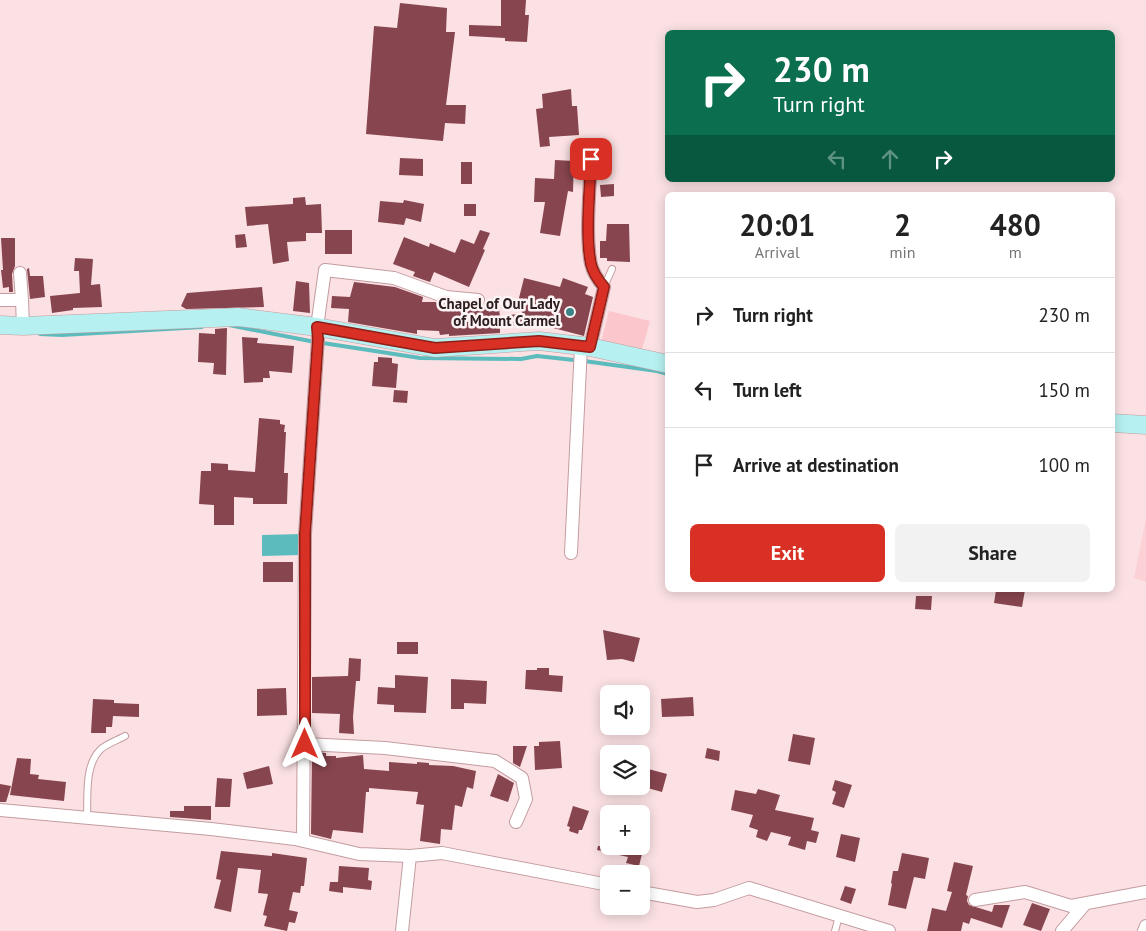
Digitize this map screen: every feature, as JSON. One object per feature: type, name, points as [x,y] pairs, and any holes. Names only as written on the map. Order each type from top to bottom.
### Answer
[{"type":"street","points":[[571,553],[586,346],[604,287],[597,278],[591,264],[589,246],[591,159]]},
{"type":"street","points":[[303,841],[305,534],[318,339],[317,327],[325,270],[394,278],[446,297],[478,300]]},
{"type":"street","points":[[20,273],[23,326]]},
{"type":"street","points":[[0,300],[22,300]]},
{"type":"street","points":[[0,325],[23,326],[238,317],[317,327],[435,348],[539,341],[586,346],[665,363]]},
{"type":"street","points":[[1115,423],[1146,425]]},
{"type":"street","points":[[305,744],[385,748],[494,761],[522,778],[526,799],[516,822]]},
{"type":"street","points":[[0,810],[210,829],[303,841],[359,854],[410,856],[442,853],[600,883]]},
{"type":"street","points":[[402,931],[410,856]]},
{"type":"street","points":[[650,894],[698,902],[714,900],[749,888],[889,931]]},
{"type":"street","points":[[975,900],[1025,892],[1071,906],[1146,892]]},
{"type":"street","points":[[1062,931],[1085,904]]},
{"type":"street","points":[[1144,931],[1146,926]]},
{"type":"lane","points":[[604,287],[612,269]]},
{"type":"lane","points":[[86,819],[90,771],[93,760],[101,749],[125,736]]},
{"type":"lane","points":[[835,931],[839,916]]},
{"type":"shaded area","points":[[609,311],[650,321],[641,353],[601,342]]},
{"type":"shaded area","points":[[1146,518],[1146,582],[1134,578]]},
{"type":"water","points":[[301,534],[301,555],[262,556],[262,535]]},
{"type":"building","points":[[501,0],[526,0],[525,15],[529,15],[527,42],[505,41],[505,38],[469,36],[469,25],[501,26]]},
{"type":"building","points":[[400,3],[447,8],[446,32],[455,32],[446,105],[466,105],[465,124],[445,123],[443,141],[366,134],[374,26],[397,28]]},
{"type":"building","points":[[571,89],[572,106],[577,106],[579,135],[549,137],[550,146],[540,147],[536,109],[543,108],[542,94]]},
{"type":"building","points":[[400,158],[423,159],[423,176],[399,175]]},
{"type":"building","points":[[555,160],[574,161],[573,192],[568,191],[560,236],[540,233],[545,202],[534,202],[535,178],[554,179]]},
{"type":"building","points":[[461,162],[472,162],[472,184],[461,184]]},
{"type":"building","points":[[614,184],[614,196],[601,197],[600,185]]},
{"type":"building","points":[[305,197],[306,205],[321,204],[322,233],[306,233],[306,241],[287,242],[289,261],[273,264],[268,224],[247,226],[245,207],[293,204],[293,198]]},
{"type":"building","points":[[404,200],[424,204],[421,222],[406,218],[404,225],[378,222],[380,201],[403,203]]},
{"type":"building","points":[[464,204],[476,204],[476,216],[464,216]]},
{"type":"building","points":[[607,224],[629,224],[630,262],[607,261],[607,258],[600,258],[600,241],[606,241]]},
{"type":"building","points":[[325,230],[352,230],[352,254],[325,254]]},
{"type":"building","points":[[480,230],[490,233],[483,249],[485,250],[469,287],[434,272],[430,282],[413,276],[415,272],[393,264],[404,237],[429,247],[430,243],[455,253],[461,239],[474,244]]},
{"type":"building","points":[[245,234],[247,247],[236,248],[235,235]]},
{"type":"building","points":[[1,238],[15,238],[15,266],[12,274],[13,292],[9,292],[9,287],[3,288]]},
{"type":"building","points":[[75,258],[93,259],[91,285],[100,284],[102,307],[73,308],[73,310],[52,313],[50,296],[80,293],[79,271],[74,271]]},
{"type":"building","points":[[29,268],[30,276],[43,276],[45,297],[30,299],[27,269]]},
{"type":"building","points":[[524,278],[560,287],[563,278],[588,287],[585,294],[593,297],[584,336],[534,323],[500,328],[500,333],[449,336],[449,334],[440,335],[439,331],[417,330],[417,334],[348,322],[349,309],[331,308],[332,296],[350,297],[354,282],[395,287],[423,297],[422,302],[436,302],[438,304],[478,308],[482,307],[486,302],[498,300],[500,317],[522,313],[519,298]]},
{"type":"building","points":[[296,281],[309,283],[310,313],[293,311]]},
{"type":"building","points":[[262,287],[264,307],[186,309],[181,306],[187,293]]},
{"type":"building","points":[[227,328],[226,375],[213,374],[214,363],[198,362],[199,333],[215,334],[215,329]]},
{"type":"building","points":[[242,337],[258,338],[257,343],[294,346],[292,373],[269,371],[270,378],[263,378],[263,382],[244,383]]},
{"type":"building","points":[[378,357],[392,358],[392,363],[398,364],[396,388],[372,386],[374,362],[378,362]]},
{"type":"building","points":[[394,390],[408,391],[407,403],[393,402]]},
{"type":"building","points":[[259,418],[280,420],[280,424],[285,425],[284,473],[288,473],[287,504],[253,504],[253,498],[234,497],[234,525],[214,525],[214,505],[199,504],[201,471],[211,471],[211,463],[228,464],[228,470],[255,472]]},
{"type":"building","points":[[263,562],[293,562],[293,582],[263,582]]},
{"type":"building","points":[[996,592],[1025,592],[1022,607],[994,603]]},
{"type":"building","points":[[916,596],[932,596],[931,610],[915,609]]},
{"type":"building","points":[[603,630],[640,638],[634,662],[622,659],[607,660]]},
{"type":"building","points":[[397,642],[418,642],[418,654],[397,654]]},
{"type":"building","points":[[349,658],[361,659],[360,681],[356,681],[353,717],[354,734],[339,733],[340,714],[312,713],[312,677],[348,676]]},
{"type":"building","points":[[537,668],[549,668],[549,675],[563,676],[562,692],[525,689],[526,670],[537,670]]},
{"type":"building","points":[[395,675],[428,677],[426,713],[394,712],[394,705],[377,704],[378,687],[395,688]]},
{"type":"building","points":[[451,679],[487,681],[486,704],[464,703],[464,709],[451,709]]},
{"type":"building","points":[[286,688],[287,715],[257,716],[257,689]]},
{"type":"building","points":[[693,697],[694,716],[662,717],[661,699]]},
{"type":"building","points":[[93,699],[114,700],[114,703],[139,704],[139,717],[113,716],[112,727],[106,727],[106,733],[91,733]]},
{"type":"building","points":[[793,734],[815,738],[810,765],[788,761]]},
{"type":"building","points":[[560,741],[562,768],[535,770],[534,746],[539,746],[539,742]]},
{"type":"building","points":[[513,746],[527,746],[520,767],[513,763]]},
{"type":"building","points":[[707,748],[720,751],[719,761],[705,758]]},
{"type":"building","points":[[312,752],[326,753],[326,756],[336,756],[336,758],[363,755],[364,769],[389,771],[389,762],[417,764],[417,762],[476,771],[473,789],[467,787],[462,807],[455,805],[452,830],[441,829],[440,844],[420,841],[424,805],[416,804],[418,792],[369,788],[369,792],[366,792],[363,833],[333,830],[331,839],[311,834]]},
{"type":"building","points":[[17,758],[31,759],[30,774],[39,775],[38,779],[66,782],[64,801],[10,795]]},
{"type":"building","points":[[269,766],[273,784],[247,789],[243,773]]},
{"type":"building","points":[[650,769],[667,774],[662,792],[650,789]]},
{"type":"building","points":[[498,774],[514,783],[508,802],[490,796]]},
{"type":"building","points":[[217,778],[232,779],[230,807],[215,807]]},
{"type":"building","points":[[835,780],[852,785],[844,808],[832,804],[836,792],[832,790]]},
{"type":"building","points":[[0,784],[11,786],[6,802],[0,802]]},
{"type":"building","points":[[758,789],[780,795],[775,810],[814,818],[811,830],[819,832],[816,843],[807,841],[805,850],[788,845],[791,837],[771,832],[767,841],[756,837],[758,830],[749,827],[753,815],[731,810],[735,790],[756,794]]},
{"type":"building","points":[[184,806],[211,806],[211,820],[170,817],[170,811],[184,811]]},
{"type":"building","points":[[573,806],[589,811],[582,830],[579,830],[578,834],[569,831],[570,827],[567,826]]},
{"type":"building","points":[[841,834],[860,838],[855,862],[836,857]]},
{"type":"building","points":[[221,851],[272,856],[272,853],[307,858],[304,886],[301,886],[300,893],[293,892],[289,910],[298,912],[295,923],[289,922],[287,931],[264,926],[267,916],[263,915],[268,894],[258,893],[261,870],[238,868],[231,912],[214,908],[221,880],[216,879]]},
{"type":"building","points":[[902,853],[929,858],[925,879],[914,877],[906,909],[888,905],[893,871],[898,871]]},
{"type":"building","points":[[619,855],[642,855],[639,865],[626,863],[628,857]]},
{"type":"building","points":[[954,862],[973,866],[966,895],[968,896],[967,901],[969,905],[992,912],[994,905],[1010,905],[1002,928],[971,918],[969,924],[963,922],[961,931],[927,931],[932,908],[946,911],[952,892],[947,891]]},
{"type":"building","points":[[339,866],[369,868],[368,880],[372,881],[371,890],[343,887],[343,893],[329,891],[330,882],[338,882]]},
{"type":"building","points":[[845,886],[856,889],[851,904],[840,900]]},
{"type":"building","points":[[1032,903],[1050,909],[1041,931],[1023,925]]},
{"type":"waterway","points":[[229,325],[315,342]]},
{"type":"waterway","points":[[40,334],[62,335],[202,327]]},
{"type":"waterway","points":[[323,343],[420,358],[521,359],[537,356],[574,360]]},
{"type":"waterway","points":[[584,361],[665,373]]},
{"type":"place","name":"Chapel of Our Lady of Mount Carmel","points":[[570,312]]},
{"type":"route","points":[[305,744],[305,534],[318,339],[317,327],[435,348],[539,341],[590,347],[604,287],[597,278],[591,264],[589,246],[591,159]]}]
